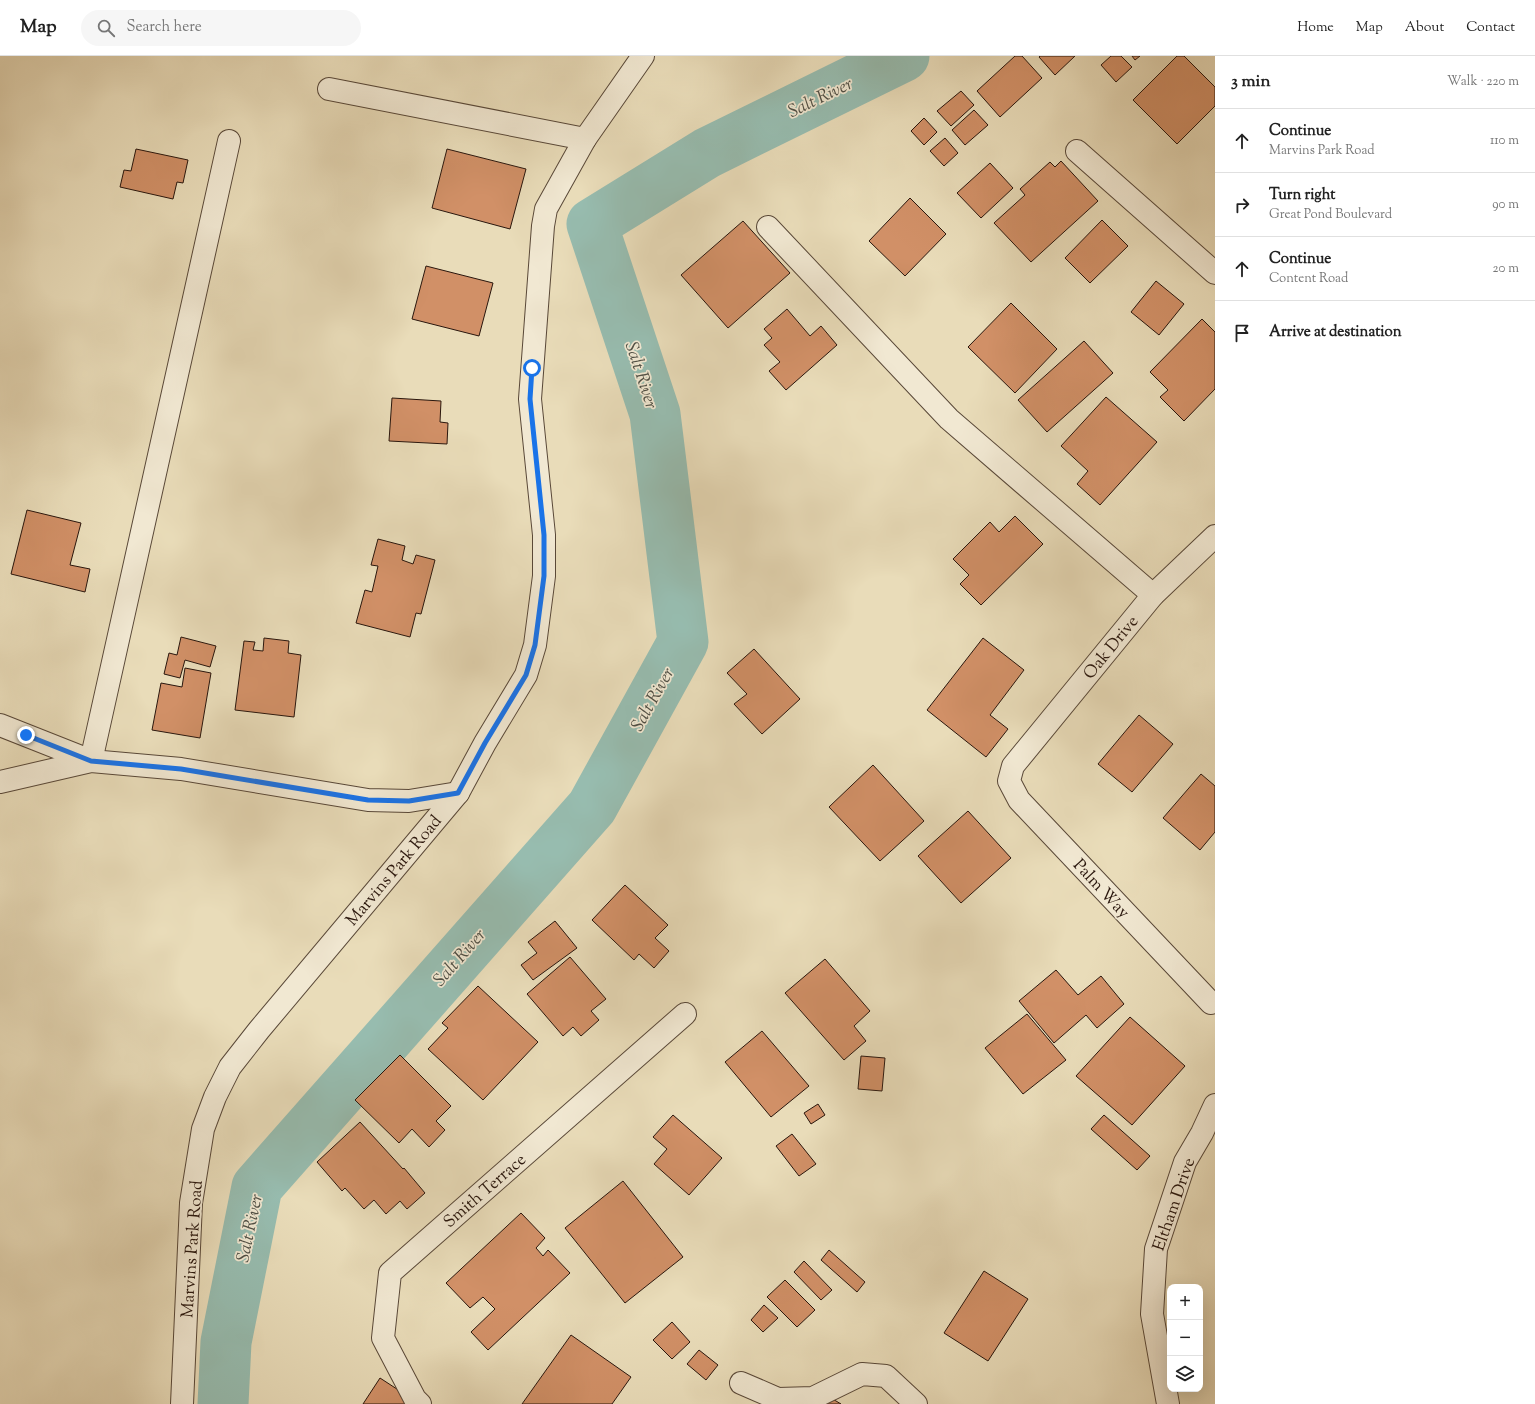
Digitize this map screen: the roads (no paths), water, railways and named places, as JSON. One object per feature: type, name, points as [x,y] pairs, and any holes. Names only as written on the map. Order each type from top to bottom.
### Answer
[{"type":"street","name":"Marvins Park Road","points":[[182,1404],[191,1203],[203,1129],[215,1097],[230,1067],[259,1030],[458,793],[485,743],[526,675],[535,645],[544,576],[545,548],[530,399],[543,226],[546,209],[585,138],[643,56]]},
{"type":"street","points":[[329,88],[585,138]]},
{"type":"street","points":[[91,761],[229,141]]},
{"type":"street","points":[[1076,151],[1215,273]]},
{"type":"street","points":[[768,227],[949,419],[1153,595]]},
{"type":"street","name":"Oak Drive","points":[[1013,766],[1153,595],[1215,536]]},
{"type":"street","points":[[0,725],[91,761],[181,769],[368,800],[409,801],[458,793]]},
{"type":"street","points":[[0,782],[91,761]]},
{"type":"street","name":"Palm Way","points":[[1013,766],[1009,781],[1019,800],[1211,1003]]},
{"type":"street","name":"Smith Terrace","points":[[420,1404],[415,1399],[383,1338],[390,1273],[685,1014]]},
{"type":"street","name":"Eltham Drive","points":[[1168,1404],[1152,1314],[1156,1249],[1185,1162],[1202,1133],[1215,1104]]},
{"type":"street","points":[[741,1383],[778,1398],[813,1398],[862,1374],[886,1376],[916,1404]]},
{"type":"waterway","name":"Salt River","points":[[223,1404],[226,1342],[257,1187],[592,807],[683,642],[655,414],[592,224],[707,153],[904,56]]}]
